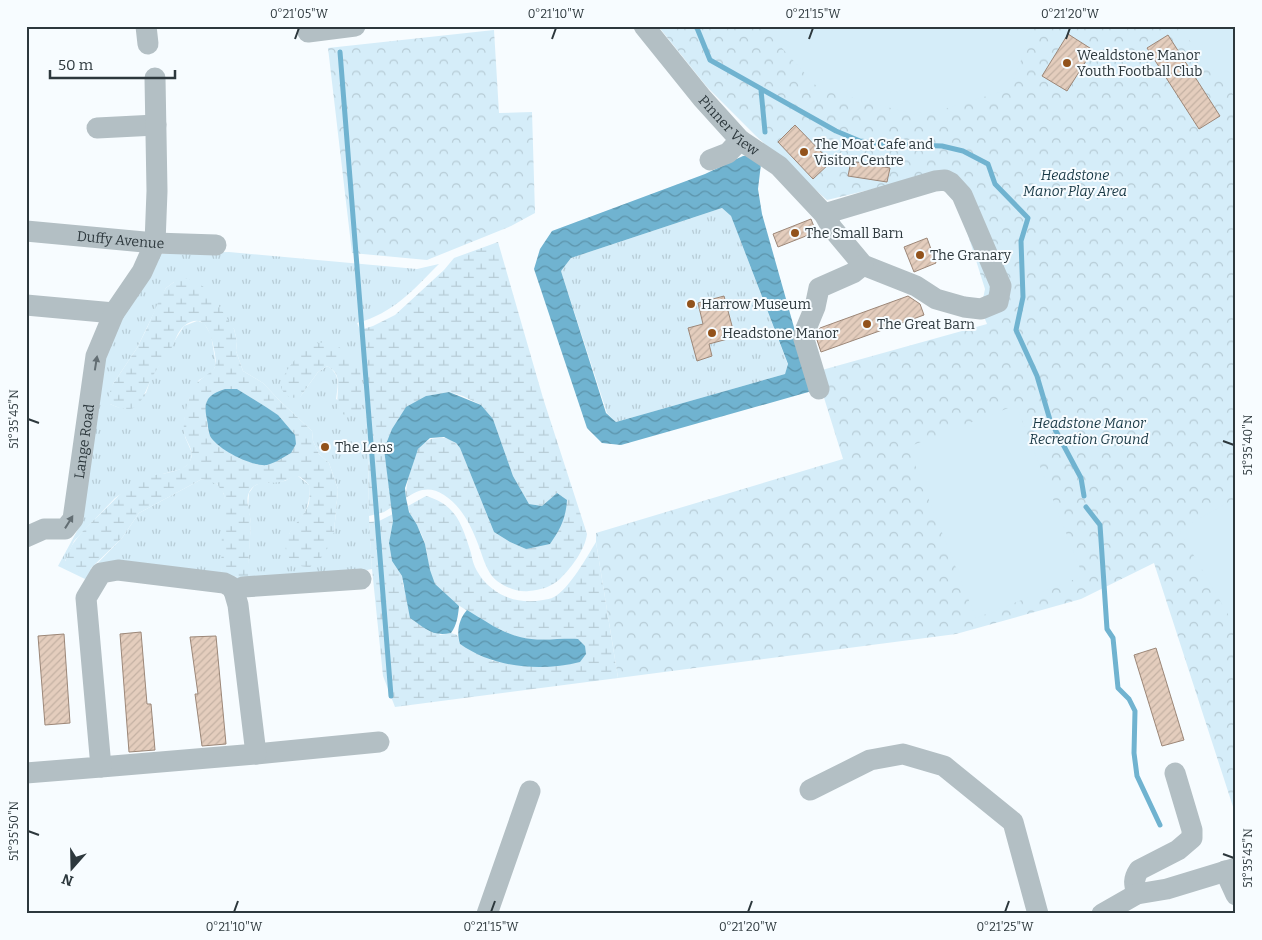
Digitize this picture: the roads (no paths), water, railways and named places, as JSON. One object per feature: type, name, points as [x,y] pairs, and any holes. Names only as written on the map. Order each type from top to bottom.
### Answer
[{"type":"street","points":[[308,29],[355,26]]},
{"type":"street","name":"Pinner View","points":[[644,26],[702,98],[740,140],[779,166],[824,214],[832,228],[862,265]]},
{"type":"street","points":[[26,305],[114,313],[142,272],[155,243],[157,191],[155,78]]},
{"type":"street","points":[[97,128],[156,125]]},
{"type":"street","points":[[710,160],[728,152],[740,140]]},
{"type":"street","points":[[819,389],[803,336],[815,307],[819,288],[852,273],[862,265],[916,286],[936,299],[964,307],[981,308],[998,302],[1001,291],[1001,286],[962,195],[957,188],[945,180],[935,181],[824,214]]},
{"type":"street","name":"Duffy Avenue","points":[[26,231],[155,243],[216,246]]},
{"type":"street","name":"Lange Road","points":[[26,536],[44,528],[65,529],[73,519],[96,356],[114,313]]},
{"type":"street","points":[[101,767],[86,598],[101,573],[118,570],[224,583],[234,591],[238,605],[256,754]]},
{"type":"street","points":[[234,591],[243,587],[360,579]]},
{"type":"street","points":[[26,773],[379,742]]},
{"type":"street","points":[[810,790],[870,760],[903,754],[944,766],[1013,822],[1038,914]]},
{"type":"street","points":[[1137,894],[1134,882],[1139,870],[1178,850],[1192,838],[1192,830],[1175,773]]},
{"type":"street","points":[[487,914],[530,791]]},
{"type":"street","points":[[1102,914],[1137,894],[1167,889],[1178,874],[1199,867],[1226,871],[1236,895]]},
{"type":"water","points":[[750,155],[761,164],[758,189],[762,214],[812,391],[621,445],[602,443],[587,428],[534,269],[540,249],[552,231],[705,174],[743,156]],"holes":[[[722,208],[731,216],[788,364],[785,374],[616,422],[606,413],[561,271],[571,258]]]},
{"type":"water","points":[[225,389],[237,389],[278,415],[295,435],[296,444],[291,453],[270,464],[261,465],[235,456],[214,441],[209,432],[206,403],[210,396]]},
{"type":"water","points":[[449,392],[481,405],[493,419],[513,476],[529,504],[542,506],[557,493],[567,500],[562,524],[550,544],[526,549],[494,532],[460,448],[456,443],[444,437],[430,438],[418,449],[405,488],[409,512],[425,544],[435,584],[459,606],[456,624],[451,633],[439,634],[429,631],[410,618],[402,576],[392,561],[389,543],[393,521],[384,449],[392,429],[406,407],[426,396]]},
{"type":"water","points":[[467,610],[499,629],[520,637],[541,640],[578,639],[585,646],[586,654],[580,662],[550,667],[518,666],[488,658],[460,644],[459,626]]},
{"type":"waterway","points":[[694,26],[697,28],[710,60],[836,131],[860,141],[942,146],[963,151],[988,164],[995,184],[1028,218],[1021,241],[1023,297],[1016,330],[1037,376],[1050,420],[1081,478],[1084,496]]},
{"type":"waterway","points":[[340,52],[391,696]]},
{"type":"waterway","points":[[761,90],[765,132]]},
{"type":"waterway","points":[[1086,507],[1100,525],[1107,629],[1113,638],[1118,688],[1129,699],[1135,711],[1134,753],[1137,776],[1160,825]]},
{"type":"place","name":"Wealdstone Manor Youth Football Club","points":[[1067,63]]},
{"type":"place","name":"The Moat Cafe and Visitor Centre","points":[[804,152]]},
{"type":"place","name":"The Small Barn","points":[[795,233]]},
{"type":"place","name":"The Granary","points":[[920,255]]},
{"type":"place","name":"Harrow Museum","points":[[691,304]]},
{"type":"place","name":"The Great Barn","points":[[867,324]]},
{"type":"place","name":"Headstone Manor","points":[[712,333]]},
{"type":"place","name":"The Lens","points":[[325,447]]},
{"type":"park label","name":"Headstone Manor Play Area","points":[[1075,184]]},
{"type":"park label","name":"Headstone Manor Recreation Ground","points":[[1089,432]]}]
